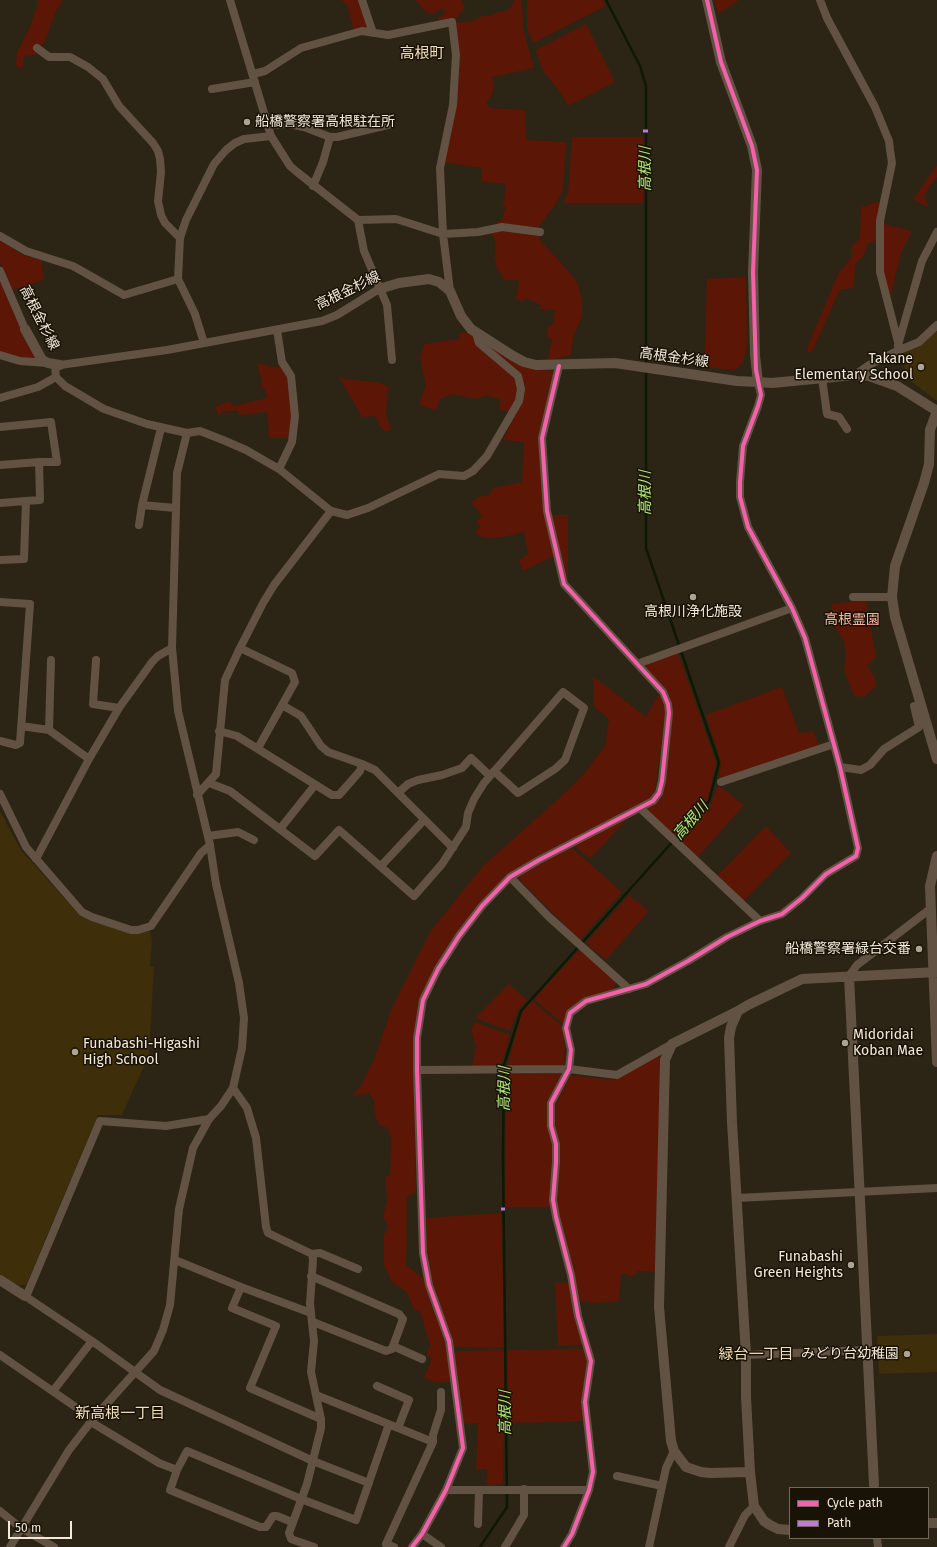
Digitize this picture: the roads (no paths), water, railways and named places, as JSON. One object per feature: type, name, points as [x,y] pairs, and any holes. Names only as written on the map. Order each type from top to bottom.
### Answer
[{"type":"street","points":[[230,0],[271,136],[290,166],[313,186],[358,220],[396,219],[443,234],[478,232],[502,227],[540,232]]},
{"type":"street","points":[[362,0],[373,33]]},
{"type":"street","points":[[564,1547],[572,1534],[589,1490],[593,1472],[585,1402],[591,1361],[578,1316],[571,1276],[553,1200],[556,1144],[551,1126],[551,1103],[568,1070],[571,1050],[566,1028],[570,1013],[586,1001],[646,984],[727,937],[760,921],[782,914],[802,898],[826,874],[856,856],[858,848],[840,767],[805,638],[792,608],[748,527],[740,498],[743,446],[761,395],[755,355],[753,272],[757,170],[752,146],[730,90],[707,0]]},
{"type":"street","points":[[820,0],[827,18],[875,107],[889,141],[892,163],[880,221],[880,272],[898,348]]},
{"type":"street","points":[[212,89],[254,78],[301,48],[362,31],[388,35],[452,22],[456,56],[453,105],[440,168],[443,234],[450,291]]},
{"type":"street","points":[[37,48],[49,56],[70,57],[88,67],[103,79],[119,106],[153,143],[158,151],[160,159],[161,172],[158,202],[160,211],[166,223],[180,238]]},
{"type":"street","points":[[268,125],[288,124],[330,137],[337,137],[388,125]]},
{"type":"street","points":[[204,343],[195,314],[178,279],[180,238],[186,220],[214,164],[226,150],[235,142],[244,139],[271,136]]},
{"type":"street","points":[[313,186],[323,162],[330,137]]},
{"type":"street","points":[[358,220],[364,251],[387,306],[390,321],[392,360]]},
{"type":"street","points":[[898,348],[922,261],[937,232]]},
{"type":"street","points":[[0,236],[26,251],[73,266],[124,295],[178,279]]},
{"type":"street","name":"高根金杉線","points":[[0,271],[37,353],[54,365],[160,351],[322,321],[337,315],[379,289],[399,283],[429,279],[439,282],[450,291],[461,316],[476,333],[524,362],[536,365],[559,366],[615,363],[737,381],[758,382],[855,375],[869,376],[897,386],[937,411]]},
{"type":"street","points":[[855,375],[898,348],[919,342],[937,325]]},
{"type":"street","points":[[277,330],[282,362],[291,376],[295,416],[292,442],[279,469]]},
{"type":"street","points":[[0,355],[20,361],[54,365],[56,377],[65,386],[104,409],[161,428],[187,433],[200,431],[246,450],[279,469],[332,511],[347,515],[360,512],[439,474],[464,476],[473,471],[487,456],[519,401],[521,389],[518,376],[479,344],[476,333]]},
{"type":"street","points":[[412,1547],[422,1534],[446,1490],[463,1448],[449,1341],[429,1285],[423,1253],[417,1038],[423,1000],[438,969],[482,906],[510,877],[539,860],[653,801],[659,793],[662,781],[669,713],[668,704],[663,692],[564,584],[546,511],[542,438],[559,366]]},
{"type":"street","points":[[0,398],[38,388],[56,377]]},
{"type":"street","points":[[822,378],[827,414],[839,417],[847,429]]},
{"type":"street","points":[[937,411],[930,430],[929,464],[924,483],[895,566],[892,597],[894,617],[937,759]]},
{"type":"street","points":[[0,427],[51,422],[57,462],[0,465]]},
{"type":"street","points":[[139,526],[142,505],[161,428]]},
{"type":"street","points":[[10,1547],[69,1450],[92,1421],[154,1351],[163,1330],[170,1305],[179,1209],[194,1148],[209,1119],[222,1106],[232,1088],[242,1048],[243,1006],[216,884],[210,845],[178,711],[172,648],[177,472],[187,433]]},
{"type":"street","points":[[0,503],[40,500],[39,462]]},
{"type":"street","points":[[0,560],[24,559],[26,500]]},
{"type":"street","points":[[142,505],[175,508]]},
{"type":"street","points":[[197,794],[216,774],[225,680],[240,648],[274,585],[332,511]]},
{"type":"street","points":[[853,597],[892,597]]},
{"type":"street","points":[[0,602],[30,604],[20,743],[16,745],[0,741]]},
{"type":"street","points":[[637,664],[792,608]]},
{"type":"street","points":[[36,859],[89,759],[119,708],[152,662],[158,656],[172,648]]},
{"type":"street","points":[[240,648],[292,673],[295,682],[258,748]]},
{"type":"street","points":[[49,730],[51,660]]},
{"type":"street","points":[[96,660],[93,704],[119,708]]},
{"type":"street","points":[[209,783],[230,791],[315,856],[339,830],[414,896],[442,864],[453,848],[466,827],[468,813],[474,799],[492,774],[563,692],[584,708],[565,760],[555,769],[518,793],[492,774],[471,758],[462,768],[408,784],[398,794]]},
{"type":"street","points":[[840,767],[861,770],[870,765],[884,749],[919,727],[914,706],[921,704]]},
{"type":"street","points":[[282,705],[301,716],[321,746],[328,752],[375,770],[453,848]]},
{"type":"street","points":[[21,726],[49,730],[89,759]]},
{"type":"street","points":[[219,731],[237,736],[332,795],[339,795],[360,771],[362,764]]},
{"type":"street","points":[[721,782],[834,744]]},
{"type":"street","points":[[280,829],[315,785]]},
{"type":"street","points":[[0,794],[26,847],[82,912],[99,920],[138,930],[151,926],[154,923],[201,853],[210,845]]},
{"type":"street","points":[[640,808],[760,921]]},
{"type":"street","points":[[381,866],[424,820]]},
{"type":"street","points":[[208,836],[238,832],[254,840]]},
{"type":"street","points":[[937,856],[930,878],[930,909],[935,972],[937,1062]]},
{"type":"street","points":[[510,877],[580,945],[629,989]]},
{"type":"street","points":[[874,1486],[849,976],[857,965],[930,909]]},
{"type":"street","points":[[417,1070],[568,1070],[617,1075],[672,1044],[802,979],[935,972]]},
{"type":"street","points":[[738,1011],[732,1022],[729,1038],[746,1355],[746,1397],[750,1472],[754,1506],[764,1521],[778,1528],[789,1530]]},
{"type":"street","points":[[672,1044],[666,1055],[664,1067],[659,1307],[671,1441],[674,1451],[686,1467],[701,1472],[710,1473],[750,1472]]},
{"type":"street","points":[[232,1088],[247,1108],[256,1138],[266,1227],[268,1233],[312,1254],[320,1253],[358,1269]]},
{"type":"street","points":[[25,1296],[100,1121],[166,1126],[209,1119]]},
{"type":"street","points":[[737,1198],[937,1188]]},
{"type":"street","points":[[312,1254],[311,1276],[314,1341],[310,1372],[322,1420],[313,1461],[289,1534],[291,1538],[314,1547]]},
{"type":"street","points":[[175,1260],[241,1287],[312,1313]]},
{"type":"street","points":[[311,1276],[399,1314],[404,1319],[393,1346],[386,1351],[313,1322]]},
{"type":"street","points":[[0,1280],[92,1341],[160,1390],[313,1461],[369,1483]]},
{"type":"street","points":[[241,1287],[232,1308],[276,1326],[250,1388],[322,1420]]},
{"type":"street","points":[[53,1391],[92,1341]]},
{"type":"street","points":[[393,1346],[422,1359]]},
{"type":"street","points":[[746,1355],[867,1350]]},
{"type":"street","points":[[0,1355],[53,1391],[92,1421],[159,1462],[177,1470]]},
{"type":"street","points":[[377,1386],[409,1400],[398,1428]]},
{"type":"street","points":[[394,1547],[386,1544],[433,1442],[433,1435],[441,1410],[441,1392]]},
{"type":"street","points":[[316,1395],[433,1442]]},
{"type":"street","points":[[292,1522],[273,1516],[266,1527],[260,1527],[170,1490],[177,1470],[187,1451],[301,1500],[356,1520],[389,1424]]},
{"type":"street","points":[[649,1547],[666,1468],[674,1451]]},
{"type":"street","points":[[617,1476],[662,1486]]},
{"type":"street","points":[[505,1547],[524,1516],[524,1489]]},
{"type":"street","points":[[446,1490],[589,1490]]},
{"type":"street","points":[[478,1524],[479,1490]]},
{"type":"street","points":[[729,1547],[745,1515],[754,1506]]},
{"type":"street","points":[[0,1511],[21,1528],[54,1547]]},
{"type":"street","points":[[422,1534],[441,1547]]},
{"type":"waterway","name":"高根川","points":[[606,0],[640,66],[646,86],[646,365]]},
{"type":"waterway","name":"高根川","points":[[480,1547],[507,1507],[503,1155],[504,1065],[521,1011],[709,801],[719,763],[646,548],[646,370]]},
{"type":"place","name":"船橋警察署高根駐在所","points":[[247,122]]},
{"type":"place","name":"Takane Elementary School","points":[[921,367]]},
{"type":"place","name":"高根川浄化施設","points":[[693,597]]},
{"type":"place","name":"船橋警察署緑台交番","points":[[919,949]]},
{"type":"place","name":"Midoridai Koban Mae","points":[[845,1043]]},
{"type":"place","name":"Funabashi-Higashi High School","points":[[75,1052]]},
{"type":"place","name":"Funabashi Green Heights","points":[[851,1265]]},
{"type":"place","name":"みどり台幼稚園","points":[[907,1354]]},
{"type":"district","name":"高根町","points":[[422,54]]},
{"type":"district","name":"緑台一丁目","points":[[756,1355]]},
{"type":"district","name":"新高根一丁目","points":[[120,1414]]},
{"type":"park label","name":"高根霊園","points":[[852,620]]}]
